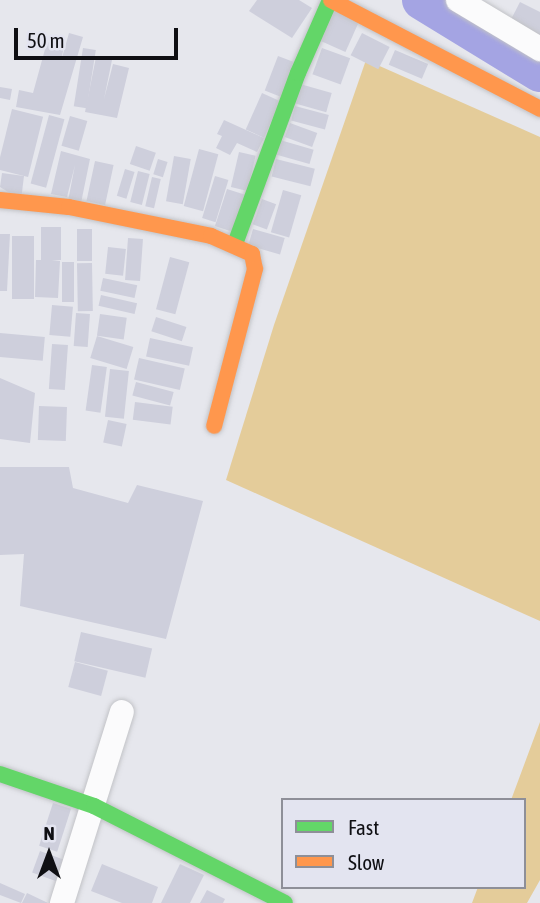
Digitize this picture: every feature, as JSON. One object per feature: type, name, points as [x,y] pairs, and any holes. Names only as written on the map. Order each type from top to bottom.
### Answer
[{"type":"street","points":[[235,244],[298,73],[331,0],[540,109]]},
{"type":"street","points":[[458,0],[540,49]]},
{"type":"street","points":[[0,200],[69,208],[211,236],[235,244],[251,254],[255,269],[214,426]]},
{"type":"street","points":[[62,903],[122,712]]},
{"type":"street","points":[[0,774],[94,806],[285,903]]},
{"type":"shaded area","points":[[366,60],[540,137],[540,621],[226,480],[274,325]]},
{"type":"shaded area","points":[[540,722],[540,880],[527,903],[472,903],[477,889],[526,889],[526,798],[512,798]]},
{"type":"building","points":[[257,0],[299,0],[312,8],[292,38],[249,11]]},
{"type":"building","points":[[520,2],[540,12],[540,35],[506,29]]},
{"type":"building","points":[[335,9],[360,20],[345,52],[321,41]]},
{"type":"building","points":[[69,33],[83,37],[60,115],[16,107],[19,90],[33,93],[47,42],[64,46],[61,61]]},
{"type":"building","points":[[362,33],[390,47],[378,69],[351,55]]},
{"type":"building","points":[[83,48],[96,50],[87,108],[74,106]]},
{"type":"building","points":[[322,48],[350,58],[341,85],[312,74]]},
{"type":"building","points":[[395,50],[428,64],[422,79],[389,65]]},
{"type":"building","points":[[278,56],[294,62],[281,97],[265,91]]},
{"type":"building","points":[[96,57],[112,60],[104,99],[113,64],[129,68],[117,118],[85,112]]},
{"type":"building","points":[[300,84],[332,93],[326,112],[294,103]]},
{"type":"building","points":[[0,87],[12,89],[10,100],[0,98]]},
{"type":"building","points":[[262,93],[280,101],[264,138],[246,130]]},
{"type":"building","points":[[295,106],[329,115],[325,130],[291,120]]},
{"type":"building","points":[[12,109],[43,117],[28,177],[0,170],[0,157]]},
{"type":"building","points":[[49,115],[64,119],[46,188],[31,184]]},
{"type":"building","points":[[70,116],[87,121],[79,151],[61,146]]},
{"type":"building","points":[[224,120],[264,138],[257,152],[237,143],[230,155],[216,148],[222,136],[217,134]]},
{"type":"building","points":[[290,123],[317,133],[312,147],[285,137]]},
{"type":"building","points":[[280,140],[314,150],[310,164],[276,154]]},
{"type":"building","points":[[136,146],[156,153],[150,171],[130,164]]},
{"type":"building","points":[[199,149],[218,154],[203,211],[184,206]]},
{"type":"building","points":[[61,151],[90,159],[81,203],[68,201],[75,165],[67,197],[51,194]]},
{"type":"building","points":[[239,152],[256,156],[247,191],[231,187]]},
{"type":"building","points":[[174,156],[191,159],[183,204],[166,201]]},
{"type":"building","points":[[158,159],[168,162],[163,177],[153,174]]},
{"type":"building","points":[[276,159],[315,169],[310,186],[272,176]]},
{"type":"building","points":[[95,161],[114,165],[105,205],[86,201]]},
{"type":"building","points":[[125,169],[135,172],[126,199],[117,196]]},
{"type":"building","points":[[138,171],[150,174],[142,205],[130,202]]},
{"type":"building","points":[[2,173],[24,176],[21,200],[0,187]]},
{"type":"building","points":[[215,176],[228,180],[216,222],[202,218]]},
{"type":"building","points":[[152,177],[161,179],[154,208],[145,206]]},
{"type":"building","points":[[227,189],[245,195],[233,232],[215,226]]},
{"type":"building","points":[[283,190],[301,195],[289,238],[271,232]]},
{"type":"building","points":[[262,199],[276,204],[267,230],[253,224]]},
{"type":"building","points":[[41,227],[61,227],[61,260],[52,260],[60,261],[58,298],[35,297],[36,260],[41,260]]},
{"type":"building","points":[[77,229],[92,229],[92,261],[77,261]]},
{"type":"building","points":[[253,229],[285,238],[280,254],[248,245]]},
{"type":"building","points":[[0,234],[10,234],[7,291],[0,291]]},
{"type":"building","points":[[12,236],[34,236],[34,299],[12,299]]},
{"type":"building","points":[[128,238],[143,239],[140,281],[125,280]]},
{"type":"building","points":[[108,247],[126,249],[123,276],[105,274]]},
{"type":"building","points":[[170,257],[189,262],[175,314],[156,309]]},
{"type":"building","points":[[62,262],[74,262],[74,302],[62,302]]},
{"type":"building","points":[[77,263],[92,263],[93,311],[78,311]]},
{"type":"building","points":[[103,278],[137,285],[135,298],[100,291]]},
{"type":"building","points":[[101,295],[137,303],[135,314],[99,306]]},
{"type":"building","points":[[52,305],[73,307],[70,337],[49,335]]},
{"type":"building","points":[[76,313],[90,314],[88,347],[74,346]]},
{"type":"building","points":[[100,314],[127,318],[124,340],[97,336]]},
{"type":"building","points":[[156,317],[186,327],[182,341],[151,331]]},
{"type":"building","points":[[0,333],[45,337],[43,361],[0,357]]},
{"type":"building","points":[[97,336],[133,347],[127,369],[90,358]]},
{"type":"building","points":[[150,338],[193,347],[189,366],[146,357]]},
{"type":"building","points":[[52,344],[68,345],[65,390],[49,389]]},
{"type":"building","points":[[139,358],[185,369],[180,390],[134,379]]},
{"type":"building","points":[[92,365],[107,367],[100,413],[86,411]]},
{"type":"building","points":[[110,369],[129,371],[124,419],[105,417]]},
{"type":"building","points":[[0,378],[35,393],[30,443],[0,439]]},
{"type":"building","points":[[136,382],[174,392],[170,406],[132,396]]},
{"type":"building","points":[[135,402],[173,407],[171,424],[133,420]]},
{"type":"building","points":[[39,406],[67,407],[66,441],[38,440]]},
{"type":"building","points":[[108,420],[127,424],[122,446],[103,442]]},
{"type":"building","points":[[0,467],[69,467],[73,488],[128,503],[137,485],[203,501],[166,639],[20,606],[24,554],[0,555]]},
{"type":"building","points":[[81,632],[152,648],[145,678],[74,661]]},
{"type":"building","points":[[75,662],[108,671],[101,696],[68,687]]},
{"type":"building","points":[[53,803],[71,809],[57,852],[39,846]]},
{"type":"building","points":[[40,851],[68,861],[60,883],[32,873]]},
{"type":"building","points":[[102,864],[158,887],[152,903],[122,903],[91,891]]},
{"type":"building","points":[[180,864],[204,875],[190,903],[161,903]]},
{"type":"building","points":[[0,883],[25,894],[21,903],[0,895]]},
{"type":"building","points":[[207,890],[225,899],[223,903],[200,903]]},
{"type":"building","points":[[27,893],[48,903],[22,903]]},
{"type":"waterway","points":[[422,0],[540,72]]},
{"type":"traffic: fast","points":[[235,244],[298,73],[330,0]]},
{"type":"traffic: fast","points":[[0,774],[94,806],[285,903]]},
{"type":"traffic: slow","points":[[331,0],[540,109]]},
{"type":"traffic: slow","points":[[0,200],[69,207],[211,236],[252,254],[255,269],[214,426]]}]
